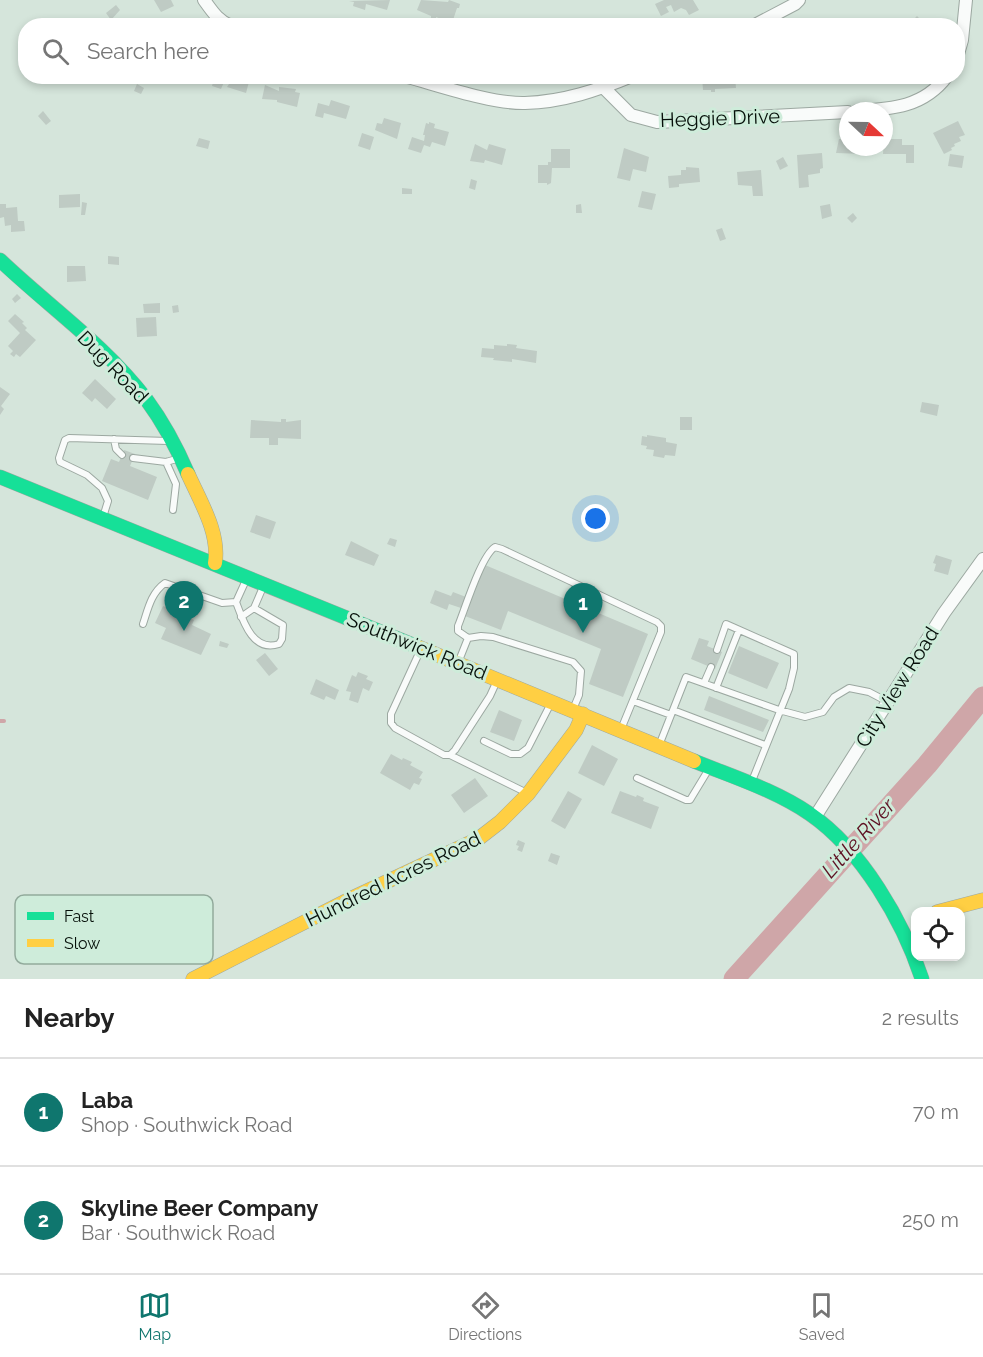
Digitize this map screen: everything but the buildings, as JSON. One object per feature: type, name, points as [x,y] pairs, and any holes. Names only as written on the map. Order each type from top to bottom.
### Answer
[{"type":"main road","name":"Dug Road","points":[[0,260],[122,371],[147,400],[172,441],[215,538],[217,552],[215,563]]},
{"type":"main road","name":"Southwick Road","points":[[0,477],[265,583],[772,793],[815,818],[859,864],[878,891],[910,928],[922,979]]},
{"type":"main road","name":"Hundred Acres Road","points":[[193,979],[354,897],[478,840],[528,794],[576,730],[578,712]]},
{"type":"main road","points":[[956,907],[983,900]]},
{"type":"street","points":[[204,0],[218,18]]},
{"type":"street","points":[[768,18],[799,0]]},
{"type":"street","points":[[964,18],[966,0]]},
{"type":"street","points":[[435,84],[488,98],[524,103],[573,97],[613,84]]},
{"type":"street","points":[[893,108],[920,100],[938,89],[941,84]]},
{"type":"street","name":"Heggie Drive","points":[[604,88],[631,115],[657,122],[839,112]]},
{"type":"street","name":"City View Road","points":[[815,818],[945,613],[983,559]]},
{"type":"lane","points":[[103,518],[108,503],[104,491],[89,476],[62,464],[59,458],[63,444],[68,438],[172,441]]},
{"type":"lane","points":[[114,439],[116,449],[122,455]]},
{"type":"lane","points":[[133,458],[166,462],[180,458]]},
{"type":"lane","points":[[166,462],[176,484],[172,510]]},
{"type":"lane","points":[[578,712],[581,670],[573,662],[493,638],[468,638],[458,631],[482,565],[490,550],[495,547],[657,621],[661,626],[661,632],[621,730]]},
{"type":"lane","points":[[247,576],[236,602],[241,617],[253,640],[268,646],[279,644],[282,639],[283,625],[254,608]]},
{"type":"lane","points":[[241,617],[254,608],[265,583]]},
{"type":"lane","points":[[143,624],[150,600],[158,588],[165,584],[222,603],[236,602]]},
{"type":"lane","points":[[717,650],[726,624],[794,654],[794,668],[789,689],[751,784]]},
{"type":"lane","points":[[716,687],[739,630]]},
{"type":"lane","points":[[458,663],[468,638]]},
{"type":"lane","points":[[421,648],[392,714],[391,723],[395,728],[444,755],[450,755],[528,794]]},
{"type":"lane","points":[[704,683],[711,667]]},
{"type":"lane","points":[[659,746],[686,677],[805,717],[823,712],[834,697],[849,688],[869,692],[888,702]]},
{"type":"lane","points":[[450,755],[490,696],[497,679]]},
{"type":"lane","points":[[484,741],[511,754],[520,754],[528,748],[552,701]]},
{"type":"lane","points":[[633,701],[672,712],[765,745]]},
{"type":"lane","points":[[637,778],[690,800],[710,767]]},
{"type":"waterway","name":"Little River","points":[[734,979],[927,765],[983,697]]},
{"type":"traffic: fast","points":[[0,260],[94,343],[130,379],[164,426],[188,474]]},
{"type":"traffic: fast","points":[[0,477],[418,647]]},
{"type":"traffic: fast","points":[[694,761],[754,784],[797,805],[829,829],[847,847],[878,888],[904,934],[922,979]]},
{"type":"traffic: slow","points":[[188,474],[212,529],[215,540],[215,563]]},
{"type":"traffic: slow","points":[[418,647],[694,761]]},
{"type":"traffic: slow","points":[[193,979],[354,897],[478,839],[500,822],[528,794],[576,730],[583,714]]},
{"type":"traffic: slow","points":[[956,907],[983,900]]},
{"type":"place","name":"Skyline Beer Company","points":[[184,631]]},
{"type":"place","name":"Laba","points":[[583,633]]}]
